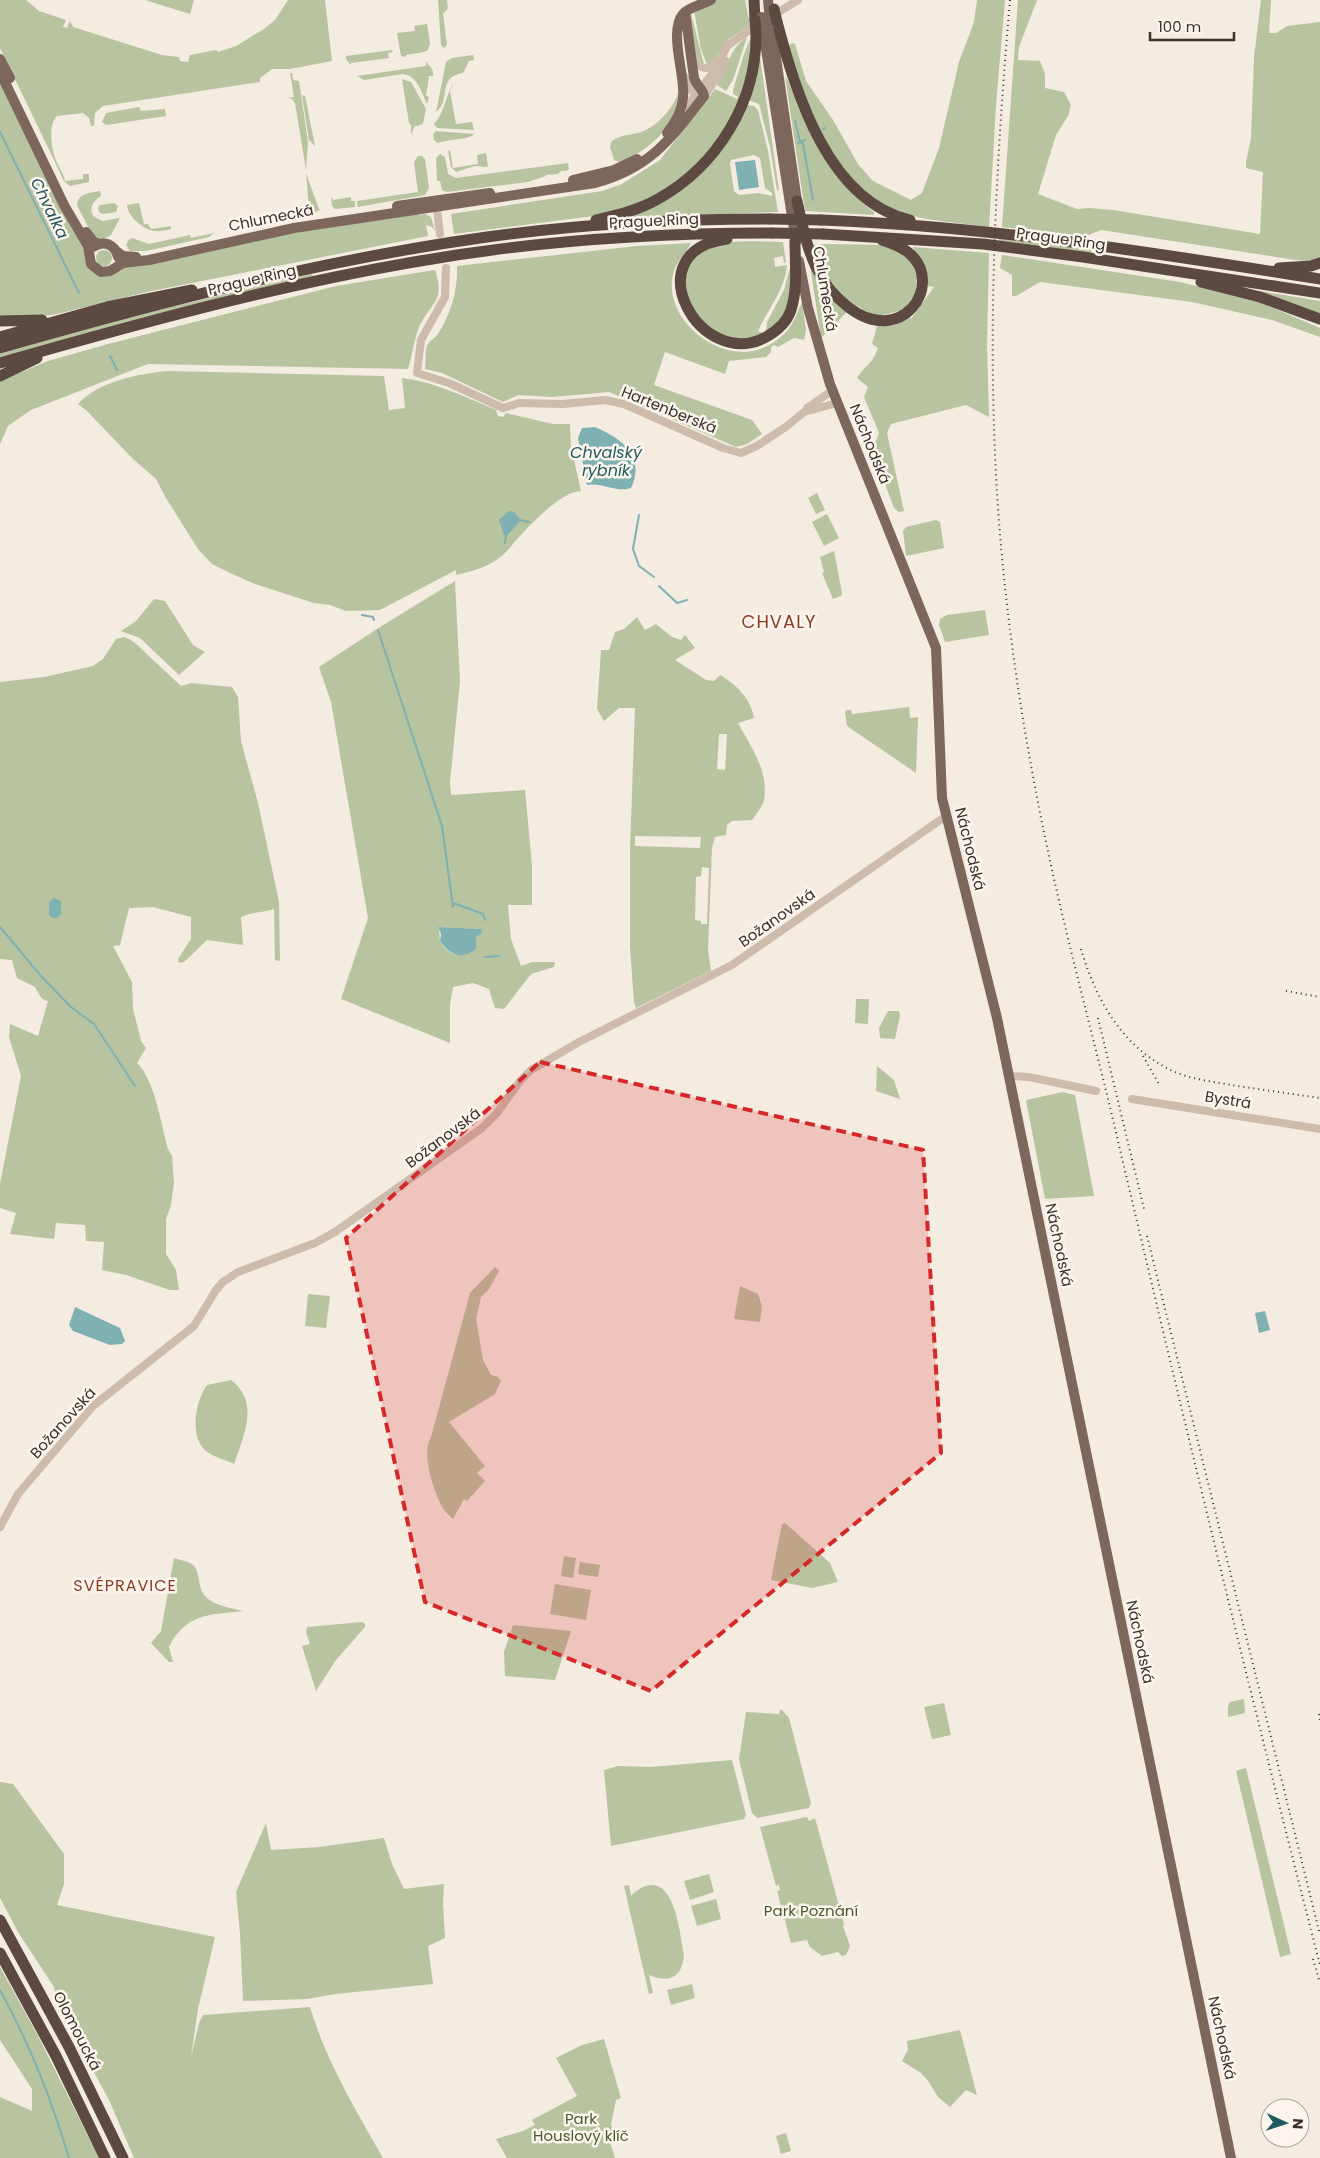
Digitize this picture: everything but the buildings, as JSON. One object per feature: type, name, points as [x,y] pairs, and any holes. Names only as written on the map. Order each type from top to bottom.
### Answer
[{"type":"highway","points":[[558,229],[614,216],[649,204],[678,187],[698,170],[724,138],[742,106],[767,27],[766,9],[754,0]]},
{"type":"highway","points":[[766,9],[767,27],[792,73],[807,112],[828,153],[844,178],[866,200],[884,212],[941,227]]},
{"type":"highway","points":[[798,201],[808,246],[816,267],[826,284],[843,303],[858,314],[870,320],[889,321],[906,314],[916,301],[922,284],[920,270],[914,258],[907,251],[889,242],[868,236]]},
{"type":"highway","name":"Prague Ring","points":[[0,348],[243,283],[416,248],[558,229],[645,222],[770,219],[941,227],[1042,238],[1320,279]]},
{"type":"highway","points":[[772,233],[711,242],[697,250],[686,264],[680,284],[683,301],[693,318],[713,335],[732,342],[750,343],[768,337],[785,322],[791,310],[794,294],[796,241]]},
{"type":"highway","name":"Prague Ring","points":[[0,363],[272,290],[436,258],[594,240],[693,234],[823,234],[983,244],[1320,293]]},
{"type":"highway","points":[[1240,267],[1284,268],[1320,263]]},
{"type":"highway","points":[[1134,265],[1260,297],[1320,319]]},
{"type":"highway","points":[[0,337],[66,318],[176,292],[243,283]]},
{"type":"highway","points":[[0,321],[66,318]]},
{"type":"highway","points":[[0,376],[75,342]]},
{"type":"highway","name":"Olomoucká","points":[[0,1920],[69,2046],[123,2158]]},
{"type":"highway","name":"Olomoucká","points":[[0,1953],[56,2056],[105,2158]]},
{"type":"main road","points":[[700,93],[694,78],[685,12],[711,0]]},
{"type":"main road","points":[[758,0],[766,9]]},
{"type":"main road","name":"Chlumecká","points":[[114,268],[123,263],[149,260],[294,228],[571,180],[614,170],[633,162],[648,151],[674,124],[683,99],[682,69],[677,34],[680,20],[685,12]]},
{"type":"main road","name":"Chlumecká","points":[[767,27],[798,201],[804,257],[820,352]]},
{"type":"main road","name":"Chlumecká","points":[[767,27],[796,241],[808,308],[820,352]]},
{"type":"main road","points":[[0,59],[89,237],[99,244],[110,245],[116,251],[118,260],[114,268],[106,272],[96,270],[90,264],[89,248],[64,204],[0,72]]},
{"type":"main road","name":"Chlumecká","points":[[116,251],[127,257],[144,256],[286,223],[595,183],[626,172],[648,160],[663,147],[700,93]]},
{"type":"main road","points":[[89,255],[93,248],[99,244]]},
{"type":"main road","name":"Náchodská","points":[[820,352],[837,403],[936,648],[941,787],[946,816],[987,974],[1009,1076],[1231,2158]]},
{"type":"street","name":"Chlumecká","points":[[700,93],[727,46],[735,38],[798,0]]},
{"type":"street","name":"Chlumecká","points":[[674,124],[720,72],[728,50],[735,38]]},
{"type":"street","points":[[689,40],[694,59],[701,68],[709,68],[722,54]]},
{"type":"street","name":"Chlumecká","points":[[682,69],[688,86],[700,93]]},
{"type":"street","points":[[436,203],[440,234]]},
{"type":"street","name":"Hartenberská","points":[[446,268],[445,297],[422,340],[417,364],[418,375],[449,383],[503,408],[519,403],[549,405],[605,400],[624,404],[738,453],[753,449],[804,412],[837,403]]},
{"type":"street","points":[[804,412],[832,390]]},
{"type":"street","name":"Božanovská","points":[[0,1527],[18,1494],[93,1406],[194,1326],[223,1282],[238,1272],[315,1243],[335,1232],[482,1128],[496,1113],[520,1080],[531,1070],[579,1042],[737,963],[946,816]]},
{"type":"street","points":[[1009,1076],[1029,1077],[1096,1091]]},
{"type":"street","name":"Bystrá","points":[[1132,1099],[1320,1129]]},
{"type":"highlighted area","points":[[540,1062],[923,1150],[941,1453],[651,1691],[425,1602],[346,1238]]},
{"type":"green space","points":[[0,0],[26,0],[39,11],[66,20],[63,27],[67,28],[70,21],[73,27],[162,55],[179,57],[180,61],[188,62],[190,55],[216,50],[218,52],[236,46],[264,29],[275,20],[288,0],[325,0],[332,61],[290,69],[272,69],[260,78],[260,82],[103,106],[95,113],[94,126],[91,126],[89,118],[83,113],[57,116],[51,132],[52,146],[65,181],[83,179],[83,174],[89,174],[89,182],[70,186],[64,181],[0,48]]},
{"type":"green space","points":[[145,0],[194,0],[190,14]]},
{"type":"green space","points":[[438,0],[447,0],[448,8],[443,14],[447,45],[444,48],[441,45]]},
{"type":"green space","points":[[717,0],[745,0],[750,25],[729,39],[715,59],[707,65],[701,49],[694,11]]},
{"type":"green space","points":[[977,0],[1005,0],[996,105],[989,228],[911,216],[888,207],[869,194],[852,178],[824,137],[803,90],[789,46],[792,43],[795,44],[806,81],[833,120],[858,164],[873,181],[911,200],[922,193],[939,148],[959,62],[974,22]]},
{"type":"green space","points":[[1018,0],[1037,0],[1019,47],[1018,60],[1040,61],[1045,74],[1045,88],[1064,92],[1071,105],[1068,116],[1056,135],[1038,194],[1077,209],[1113,210],[1260,234],[1263,172],[1246,168],[1246,162],[1251,138],[1254,57],[1261,0],[1271,0],[1269,33],[1276,33],[1287,26],[1320,22],[1320,258],[1310,261],[1296,260],[1101,230],[1086,236],[1002,227]]},
{"type":"green space","points":[[691,13],[704,65],[694,48],[689,15]]},
{"type":"green space","points":[[427,24],[430,43],[428,50],[406,55],[406,57],[401,56],[397,33],[415,31],[414,26]]},
{"type":"green space","points":[[747,37],[733,80],[726,91],[717,85],[733,52],[741,41]]},
{"type":"green space","points":[[750,39],[749,69],[735,111],[714,145],[687,174],[650,199],[602,215],[454,234],[451,214],[602,191],[622,184],[660,160],[715,89],[737,99],[738,97],[733,94],[733,90]]},
{"type":"green space","points":[[392,50],[393,52],[388,53],[389,58],[351,63],[351,65],[346,59],[346,56]]},
{"type":"green space","points":[[473,55],[474,60],[469,61],[463,73],[455,75],[450,79],[441,107],[436,112],[446,62],[452,58]]},
{"type":"green space","points":[[760,57],[779,190],[777,191],[770,147],[759,104],[748,100]]},
{"type":"green space","points":[[426,61],[433,73],[433,76],[429,76],[426,96],[429,97],[427,104],[418,85],[408,75],[403,74],[364,80],[357,76],[426,66]]},
{"type":"green space","points":[[290,73],[292,73],[293,80],[299,81],[308,142],[306,170],[295,103],[292,99],[288,98],[294,97]]},
{"type":"green space","points":[[785,76],[798,107],[822,153],[850,191],[874,212],[874,215],[805,211]]},
{"type":"green space","points":[[0,79],[84,246],[89,267],[120,268],[282,234],[418,213],[419,215],[425,214],[431,217],[435,231],[432,227],[426,225],[428,236],[147,292],[53,315],[27,317],[0,316]]},
{"type":"green space","points":[[402,79],[411,82],[426,109],[423,124],[414,127],[411,135],[411,125],[409,123]]},
{"type":"green space","points":[[679,89],[674,113],[669,124],[661,134],[642,151],[619,162],[614,160],[610,147],[611,142],[621,137],[641,132],[654,125],[670,108]]},
{"type":"green space","points":[[450,91],[456,124],[472,122],[474,130],[437,128],[434,124],[441,114]]},
{"type":"green space","points":[[302,95],[305,96],[315,146],[309,140]]},
{"type":"green space","points":[[747,105],[754,106],[758,110],[768,151],[778,212],[628,217],[665,200]],"holes":[[[754,155],[760,158],[765,188],[772,193],[772,196],[759,193],[739,195],[734,191],[731,160]]]},
{"type":"green space","points":[[139,107],[141,111],[165,109],[166,116],[106,125],[102,122],[106,113]]},
{"type":"green space","points":[[436,131],[474,134],[438,143],[434,140],[433,134]]},
{"type":"green space","points":[[450,150],[453,168],[478,164],[477,155],[486,153],[488,167],[475,166],[456,172],[451,167],[448,151]]},
{"type":"green space","points":[[440,154],[445,157],[448,174],[456,178],[568,163],[569,169],[528,182],[447,192],[442,190],[440,181],[437,181],[436,158]]},
{"type":"green space","points":[[418,156],[422,156],[425,159],[429,188],[425,195],[358,207],[357,201],[418,192],[414,162]]},
{"type":"green space","points":[[306,173],[319,209],[321,209],[311,215],[274,222],[275,218],[303,214],[309,210]]},
{"type":"green space","points":[[100,191],[101,196],[91,208],[94,217],[103,221],[120,218],[111,235],[102,240],[93,237],[77,205],[82,196]]},
{"type":"green space","points":[[331,196],[333,200],[351,197],[351,201],[355,201],[355,207],[335,209],[332,206]]},
{"type":"green space","points":[[114,203],[118,206],[116,212],[103,214],[99,212],[98,208],[100,205]]},
{"type":"green space","points":[[139,203],[144,224],[148,224],[151,229],[171,226],[171,229],[153,231],[137,222],[130,214],[127,205]]},
{"type":"green space","points":[[214,233],[209,237],[146,251],[130,251],[126,245],[132,238],[149,244],[190,235],[191,238]]},
{"type":"green space","points":[[999,236],[1092,250],[1091,254],[999,242]]},
{"type":"green space","points":[[739,241],[783,242],[786,262],[784,263],[783,256],[774,258],[775,267],[787,265],[786,274],[780,291],[758,331],[766,332],[767,322],[784,290],[790,267],[792,272],[791,300],[784,318],[768,333],[749,339],[729,337],[711,329],[695,316],[686,299],[683,281],[690,263],[698,255],[711,246],[722,243]]},
{"type":"green space","points":[[691,243],[675,268],[672,280],[672,294],[676,307],[692,330],[716,346],[743,352],[754,351],[770,345],[780,338],[790,326],[802,302],[806,330],[804,340],[794,338],[778,347],[774,345],[766,357],[729,361],[725,374],[665,352],[654,385],[752,420],[762,434],[747,444],[736,447],[609,392],[552,397],[518,395],[503,402],[442,373],[425,369],[427,346],[443,326],[453,301],[457,266],[637,246]]},
{"type":"green space","points":[[812,245],[883,245],[908,256],[917,275],[916,293],[903,310],[875,317],[842,296],[824,273]]},
{"type":"green space","points":[[913,247],[989,253],[987,345],[989,417],[966,405],[891,424],[887,433],[904,511],[899,512],[894,508],[871,447],[875,444],[879,433],[864,397],[868,387],[857,378],[876,354],[878,348],[872,344],[877,326],[893,325],[910,316],[911,319],[934,287],[926,286]]},
{"type":"green space","points":[[101,250],[107,250],[112,255],[110,264],[101,266],[96,261],[96,255]]},
{"type":"green space","points":[[1002,255],[1180,282],[1257,301],[1320,328],[1320,337],[1272,320],[1192,302],[1040,282],[1016,296],[1012,296],[1012,275],[1000,268]]},
{"type":"green space","points":[[810,265],[847,312],[821,338]]},
{"type":"green space","points":[[435,270],[439,289],[438,296],[419,327],[408,369],[148,364],[31,410],[8,426],[0,444],[0,381],[48,361],[336,286]]},
{"type":"green space","points":[[312,274],[313,277],[0,358],[0,354],[94,326]]},
{"type":"green space","points":[[1254,290],[1320,301],[1320,314]]},
{"type":"green space","points":[[168,371],[384,376],[389,410],[405,408],[402,378],[450,391],[496,410],[498,416],[503,417],[506,413],[553,424],[570,424],[571,447],[581,491],[565,496],[548,509],[532,523],[502,556],[484,567],[456,575],[456,570],[380,610],[346,611],[330,605],[314,603],[255,584],[212,564],[198,549],[156,479],[133,459],[78,404],[87,396],[108,384],[144,374]]},
{"type":"green space","points":[[817,493],[825,510],[816,514],[808,498]]},
{"type":"green space","points":[[827,514],[839,538],[824,546],[812,522]]},
{"type":"green space","points":[[936,520],[940,522],[944,548],[906,556],[903,531],[906,527]]},
{"type":"green space","points":[[834,551],[842,593],[841,596],[833,599],[822,573],[824,572],[820,557]]},
{"type":"green space","points":[[455,581],[460,681],[450,782],[451,795],[525,790],[532,866],[532,905],[508,905],[511,939],[521,966],[532,962],[555,962],[554,967],[531,974],[504,1009],[495,1008],[489,989],[473,983],[453,987],[450,1005],[450,1043],[341,999],[368,918],[331,702],[319,667]],"holes":[[[438,927],[481,929],[476,937],[476,949],[462,955],[449,951],[441,943]]]},
{"type":"green space","points":[[154,599],[165,601],[193,645],[205,652],[179,675],[140,638],[121,631],[136,621]]},
{"type":"green space","points":[[985,610],[989,635],[945,642],[939,625],[940,619],[947,615]]},
{"type":"green space","points":[[637,617],[645,630],[656,624],[672,637],[681,640],[685,635],[695,648],[675,660],[706,680],[714,681],[720,675],[742,693],[750,705],[754,718],[738,723],[758,760],[765,789],[761,807],[752,820],[732,821],[727,825],[726,835],[715,837],[712,848],[708,950],[711,971],[636,1008],[630,947],[630,849],[635,708],[619,708],[604,721],[597,709],[601,650],[609,650],[615,632],[624,629]],"holes":[[[719,734],[727,734],[725,770],[717,769]],[[635,836],[701,837],[700,848],[635,846]],[[702,867],[709,868],[707,924],[701,924],[701,921],[695,920],[696,877],[701,876]]]},
{"type":"green space","points":[[125,637],[134,642],[181,686],[191,683],[232,687],[238,697],[241,741],[258,803],[279,902],[280,961],[275,960],[274,909],[241,917],[243,945],[207,940],[184,962],[179,963],[178,959],[191,939],[191,917],[153,907],[129,908],[120,945],[113,946],[132,982],[133,1009],[141,1041],[146,1048],[137,1063],[153,1091],[168,1149],[172,1156],[174,1183],[171,1205],[166,1219],[166,1254],[176,1270],[179,1290],[170,1290],[126,1275],[102,1270],[104,1242],[86,1241],[85,1225],[56,1223],[54,1239],[10,1234],[16,1213],[0,1208],[0,1184],[21,1076],[9,1037],[10,1024],[38,1036],[48,1001],[42,999],[35,987],[17,978],[12,960],[0,959],[0,682],[44,677],[93,666],[103,659],[116,639]]},
{"type":"green space","points":[[909,707],[910,718],[918,717],[916,773],[847,726],[845,712],[851,710],[852,714]]},
{"type":"green space","points":[[856,999],[869,999],[868,1024],[855,1023]]},
{"type":"green space","points":[[888,1011],[899,1011],[900,1016],[895,1039],[880,1038],[879,1028]]},
{"type":"green space","points":[[877,1066],[894,1080],[900,1099],[876,1091]]},
{"type":"green space","points":[[1063,1092],[1075,1095],[1094,1196],[1045,1199],[1026,1100]]},
{"type":"green space","points":[[495,1267],[499,1271],[489,1289],[481,1297],[476,1319],[483,1360],[491,1375],[498,1377],[501,1381],[495,1394],[449,1422],[485,1466],[477,1473],[485,1481],[467,1501],[464,1499],[453,1519],[445,1512],[435,1491],[429,1472],[428,1444],[470,1293]]},
{"type":"green space","points":[[740,1286],[758,1294],[762,1306],[760,1322],[734,1319]]},
{"type":"green space","points":[[308,1294],[330,1296],[326,1328],[305,1326]]},
{"type":"green space","points":[[231,1380],[240,1389],[245,1398],[247,1409],[245,1430],[234,1464],[212,1455],[202,1447],[196,1430],[199,1401],[207,1385]]},
{"type":"green space","points":[[785,1523],[830,1563],[838,1582],[812,1588],[771,1580],[782,1524]]},
{"type":"green space","points":[[564,1556],[576,1558],[573,1578],[561,1576]]},
{"type":"green space","points":[[174,1558],[193,1565],[197,1572],[201,1590],[209,1600],[243,1611],[209,1615],[191,1622],[183,1628],[169,1647],[173,1662],[169,1662],[151,1643],[161,1631]]},
{"type":"green space","points":[[580,1562],[600,1565],[598,1577],[578,1574]]},
{"type":"green space","points":[[555,1584],[591,1590],[586,1620],[550,1614]]},
{"type":"green space","points":[[362,1622],[365,1624],[365,1627],[336,1660],[316,1691],[302,1646],[310,1644],[306,1632],[307,1627]]},
{"type":"green space","points":[[513,1625],[571,1631],[555,1680],[505,1676],[504,1652]]},
{"type":"green space","points":[[1244,1699],[1245,1713],[1228,1717],[1230,1702]]},
{"type":"green space","points":[[944,1703],[951,1735],[932,1739],[924,1707]]},
{"type":"green space","points":[[780,1710],[789,1718],[811,1803],[809,1808],[757,1818],[752,1813],[739,1759],[746,1712],[779,1714]]},
{"type":"green space","points":[[732,1760],[746,1815],[744,1819],[611,1846],[604,1770],[618,1766],[651,1767]]},
{"type":"green space","points":[[1246,1768],[1291,1954],[1280,1957],[1236,1771]]},
{"type":"green space","points":[[0,1782],[13,1784],[64,1854],[64,1884],[57,1905],[215,1937],[198,2009],[191,2057],[199,2023],[203,2015],[310,2007],[333,2066],[383,2158],[134,2158],[109,2100],[57,2004],[54,1987],[18,1932],[0,1898]]},
{"type":"green space","name":"Park Poznání","points":[[807,1817],[809,1821],[815,1818],[850,1946],[846,1955],[842,1956],[838,1952],[822,1956],[810,1947],[807,1940],[791,1943],[777,1891],[780,1890],[779,1885],[776,1886],[760,1827]]},
{"type":"green space","points":[[266,1823],[271,1850],[319,1847],[384,1838],[392,1864],[404,1889],[444,1884],[445,1938],[428,1946],[433,1984],[336,1994],[307,1999],[243,2001],[236,1892]]},
{"type":"green space","points":[[709,1874],[714,1892],[690,1900],[684,1881]]},
{"type":"green space","points":[[629,1885],[631,1896],[645,1886],[651,1885],[659,1887],[666,1893],[675,1912],[681,1935],[684,1954],[681,1968],[678,1973],[669,1978],[656,1978],[649,1975],[653,1993],[649,1994],[624,1886]]},
{"type":"green space","points":[[716,1899],[721,1919],[697,1926],[691,1906]]},
{"type":"green space","points":[[0,1967],[37,2034],[99,2158],[0,2158],[0,2097],[32,2111],[32,2089],[0,2040]]},
{"type":"green space","points":[[692,1984],[695,1998],[671,2005],[667,1990]]},
{"type":"green space","points":[[960,2030],[977,2095],[966,2090],[950,2107],[938,2097],[921,2073],[902,2061],[908,2050],[907,2041]]},
{"type":"green space","name":"Park Houslový klíč","points":[[604,2039],[621,2098],[616,2100],[611,2124],[615,2140],[610,2142],[615,2158],[507,2158],[496,2139],[523,2131],[535,2125],[532,2120],[577,2096],[556,2058],[582,2045]]},
{"type":"green space","points":[[786,2133],[791,2151],[781,2154],[776,2136]]},
{"type":"water","points":[[755,160],[759,187],[739,190],[735,162]]},
{"type":"water","name":"Chvalský rybník","points":[[595,427],[605,431],[622,443],[633,458],[635,477],[631,488],[620,489],[593,484],[587,485],[578,438],[582,428]]},
{"type":"water","points":[[509,511],[514,512],[520,519],[524,520],[519,522],[507,536],[504,535],[499,520]]},
{"type":"water","points":[[54,898],[61,901],[61,914],[57,918],[52,918],[49,915],[49,902]]},
{"type":"water","points":[[438,927],[482,929],[481,934],[476,937],[476,949],[466,955],[461,955],[452,952],[444,946],[440,941],[441,934]]},
{"type":"water","points":[[75,1307],[120,1328],[125,1341],[122,1344],[110,1345],[73,1331],[69,1325]]},
{"type":"water","points":[[1265,1311],[1270,1330],[1259,1333],[1255,1313]]},
{"type":"waterway","points":[[795,121],[800,142],[803,144],[813,200]]},
{"type":"waterway","name":"Chvalka","points":[[0,132],[79,293]]},
{"type":"waterway","points":[[798,143],[805,140]]},
{"type":"waterway","name":"Chvalka","points":[[110,356],[117,370]]},
{"type":"waterway","name":"Chvalka","points":[[639,515],[633,549],[639,566],[654,577]]},
{"type":"waterway","name":"Chvalka","points":[[523,521],[529,522]]},
{"type":"waterway","name":"Chvalka","points":[[505,543],[506,535]]},
{"type":"waterway","name":"Chvalka","points":[[659,586],[677,603],[687,600]]},
{"type":"waterway","name":"Chvalka","points":[[362,615],[373,617],[374,620]]},
{"type":"waterway","points":[[378,630],[442,826],[453,907]]},
{"type":"waterway","points":[[453,903],[483,914],[485,920]]},
{"type":"waterway","points":[[0,927],[41,976],[71,1007],[94,1024],[135,1086]]},
{"type":"waterway","points":[[485,957],[499,956]]},
{"type":"waterway","points":[[0,1990],[21,2030],[39,2072],[69,2158]]},
{"type":"railway","points":[[1010,0],[996,196],[993,391],[999,522],[1013,653],[1034,784],[1059,902],[1215,1545],[1320,1965]]},
{"type":"railway","points":[[1081,949],[1095,986],[1114,1021],[1140,1050],[1157,1062],[1182,1075],[1197,1079],[1320,1098]]},
{"type":"railway","points":[[1286,991],[1320,997]]},
{"type":"railway","points":[[1098,1018],[1144,1209]]},
{"type":"railway","points":[[1143,1056],[1160,1086]]},
{"type":"railway","points":[[1147,1236],[1320,1935]]},
{"type":"railway","points":[[1319,1714],[1320,1721]]},
{"type":"railway","points":[[1313,1959],[1320,1983]]},
{"type":"district","name":"CHVALY","points":[[779,622]]},
{"type":"district","name":"SVÉPRAVICE","points":[[125,1585]]}]
